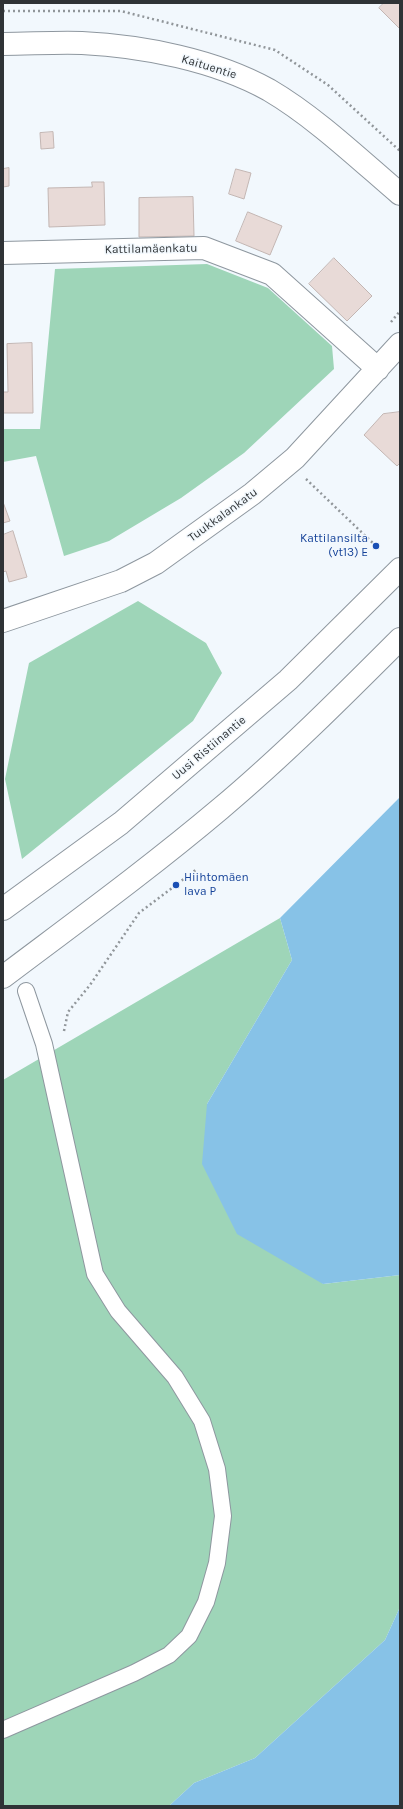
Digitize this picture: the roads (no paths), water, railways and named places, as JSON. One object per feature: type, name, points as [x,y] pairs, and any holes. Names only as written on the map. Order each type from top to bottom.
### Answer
[{"type":"main road","name":"Kaituentie","points":[[3,44],[82,43],[136,49],[188,59],[232,72],[269,90],[305,114],[400,194]]},
{"type":"main road","name":"Kattilamäenkatu","points":[[3,252],[204,248],[272,274],[378,369]]},
{"type":"main road","name":"Tuukkalankatu","points":[[3,621],[121,581],[156,563],[252,494],[295,458],[400,344]]},
{"type":"main road","name":"Uusi Ristiinantie","points":[[3,909],[121,822],[288,680],[400,569]]},
{"type":"main road","points":[[3,977],[158,860],[221,808],[325,713],[400,639]]},
{"type":"lane","points":[[3,1730],[134,1673],[169,1655],[189,1636],[206,1602],[217,1563],[223,1516],[217,1469],[202,1421],[175,1377],[118,1311],[95,1274],[44,1044],[26,991]]},
{"type":"water","points":[[400,797],[400,1275],[323,1284],[237,1234],[202,1164],[207,1104],[292,960],[280,918]]},
{"type":"water","points":[[400,1607],[400,1806],[169,1806],[194,1783],[255,1758],[385,1640]]},
{"type":"place","name":"Kattilansilta (vt13) E","points":[[376,546]]},
{"type":"place","name":"Hiihtomäen lava P","points":[[176,885]]}]
